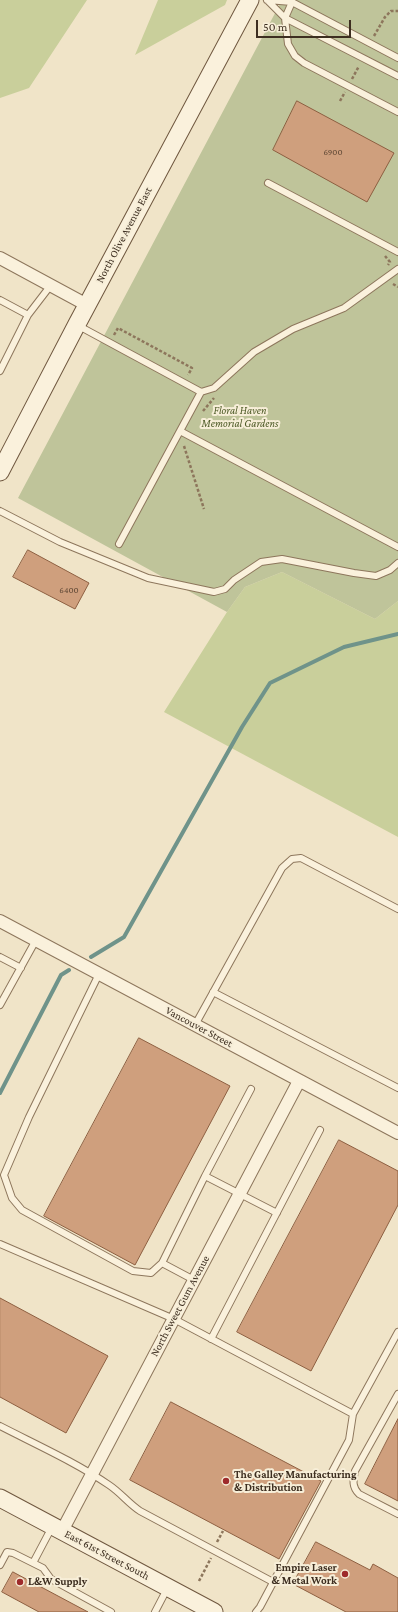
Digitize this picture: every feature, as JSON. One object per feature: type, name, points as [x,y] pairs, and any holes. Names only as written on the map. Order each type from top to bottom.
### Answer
[{"type":"street","name":"North Olive Avenue East","points":[[0,472],[87,305],[250,0]]},
{"type":"street","points":[[0,258],[87,305]]},
{"type":"street","name":"Vancouver Street","points":[[0,921],[398,1133]]},
{"type":"street","name":"North Sweet Gum Avenue","points":[[57,1528],[92,1474],[298,1081]]},
{"type":"street","name":"East 61st Street South","points":[[0,1498],[214,1612]]},
{"type":"lane","points":[[398,58],[292,2],[267,0],[285,18],[398,76]]},
{"type":"lane","points":[[292,2],[285,18],[288,44],[295,56],[304,63],[398,112]]},
{"type":"lane","points":[[268,183],[398,252]]},
{"type":"lane","points":[[119,544],[201,392],[214,388],[254,352],[293,329],[344,308],[398,269]]},
{"type":"lane","points":[[0,371],[28,315],[51,285]]},
{"type":"lane","points":[[0,300],[28,315]]},
{"type":"lane","points":[[77,324],[201,392]]},
{"type":"lane","points":[[180,431],[398,547]]},
{"type":"lane","points":[[0,510],[53,539],[141,575],[156,580],[214,592],[225,589],[234,580],[261,562],[282,559],[376,576],[390,570],[398,563]]},
{"type":"lane","points":[[195,1025],[282,868],[292,859],[301,858],[398,909]]},
{"type":"lane","points":[[0,1006],[36,940]]},
{"type":"lane","points":[[0,957],[20,968]]},
{"type":"lane","points":[[100,974],[29,1117],[4,1175],[12,1198],[22,1210],[132,1271],[150,1273],[162,1263],[205,1176],[251,1089]]},
{"type":"lane","points":[[213,992],[398,1088]]},
{"type":"lane","points":[[211,1340],[320,1130]]},
{"type":"lane","points":[[205,1176],[276,1213]]},
{"type":"lane","points":[[0,1244],[174,1319],[211,1340],[353,1414]]},
{"type":"lane","points":[[162,1263],[194,1280]]},
{"type":"lane","points":[[256,1612],[349,1440],[353,1414],[398,1332]]},
{"type":"lane","points":[[398,1394],[355,1471],[353,1480],[354,1489],[359,1494],[398,1514]]},
{"type":"lane","points":[[0,1426],[92,1474],[121,1493],[130,1505],[140,1511],[273,1582]]},
{"type":"lane","points":[[33,1563],[57,1528]]},
{"type":"lane","points":[[0,1565],[7,1552],[14,1553],[43,1568],[51,1579],[111,1612]]},
{"type":"lane","points":[[155,1612],[168,1587]]},
{"type":"path","points":[[367,34],[373,38],[388,14],[391,11],[398,11]]},
{"type":"path","points":[[340,101],[363,58]]},
{"type":"path","points":[[383,254],[390,262],[387,267]]},
{"type":"path","points":[[390,283],[398,287]]},
{"type":"path","points":[[111,337],[114,336],[118,328],[192,368],[188,374],[188,378]]},
{"type":"path","points":[[198,416],[218,393]]},
{"type":"path","points":[[179,446],[185,446],[204,509]]},
{"type":"green space","points":[[0,0],[87,0],[29,88],[0,98]]},
{"type":"green space","points":[[158,0],[227,0],[225,5],[135,55]]},
{"type":"green space","name":"Floral Haven Memorial Gardens","points":[[282,0],[398,0],[398,601],[375,619],[282,572],[245,587],[227,612],[18,498]]},
{"type":"green space","points":[[282,572],[375,619],[398,601],[398,837],[164,712],[227,612],[245,587]]},
{"type":"building","points":[[297,101],[394,153],[367,202],[273,150]]},
{"type":"building","points":[[28,550],[89,583],[75,609],[13,577]]},
{"type":"building","points":[[139,1038],[230,1086],[135,1265],[44,1216]]},
{"type":"building","points":[[339,1140],[398,1171],[398,1205],[311,1371],[237,1332]]},
{"type":"building","points":[[0,1298],[108,1356],[66,1433],[0,1397]]},
{"type":"building","name":"The Galley Manufacturing & Distribution","points":[[171,1402],[321,1481],[279,1559],[130,1480]]},
{"type":"building","points":[[398,1419],[398,1501],[365,1484]]},
{"type":"building","name":"Empire Laser & Metal Work","points":[[316,1542],[370,1570],[373,1564],[398,1578],[398,1612],[346,1612],[293,1584]]},
{"type":"building","name":"L&W Supply","points":[[13,1572],[88,1612],[39,1612],[2,1592]]},
{"type":"waterway","points":[[91,957],[124,937],[242,727],[270,683],[344,647],[398,634]]},
{"type":"waterway","points":[[0,1093],[61,975],[69,970]]},
{"type":"place","name":"The Galley Manufacturing & Distribution","points":[[226,1481]]},
{"type":"place","name":"Empire Laser & Metal Work","points":[[345,1574]]},
{"type":"place","name":"L&W Supply","points":[[20,1582]]}]
